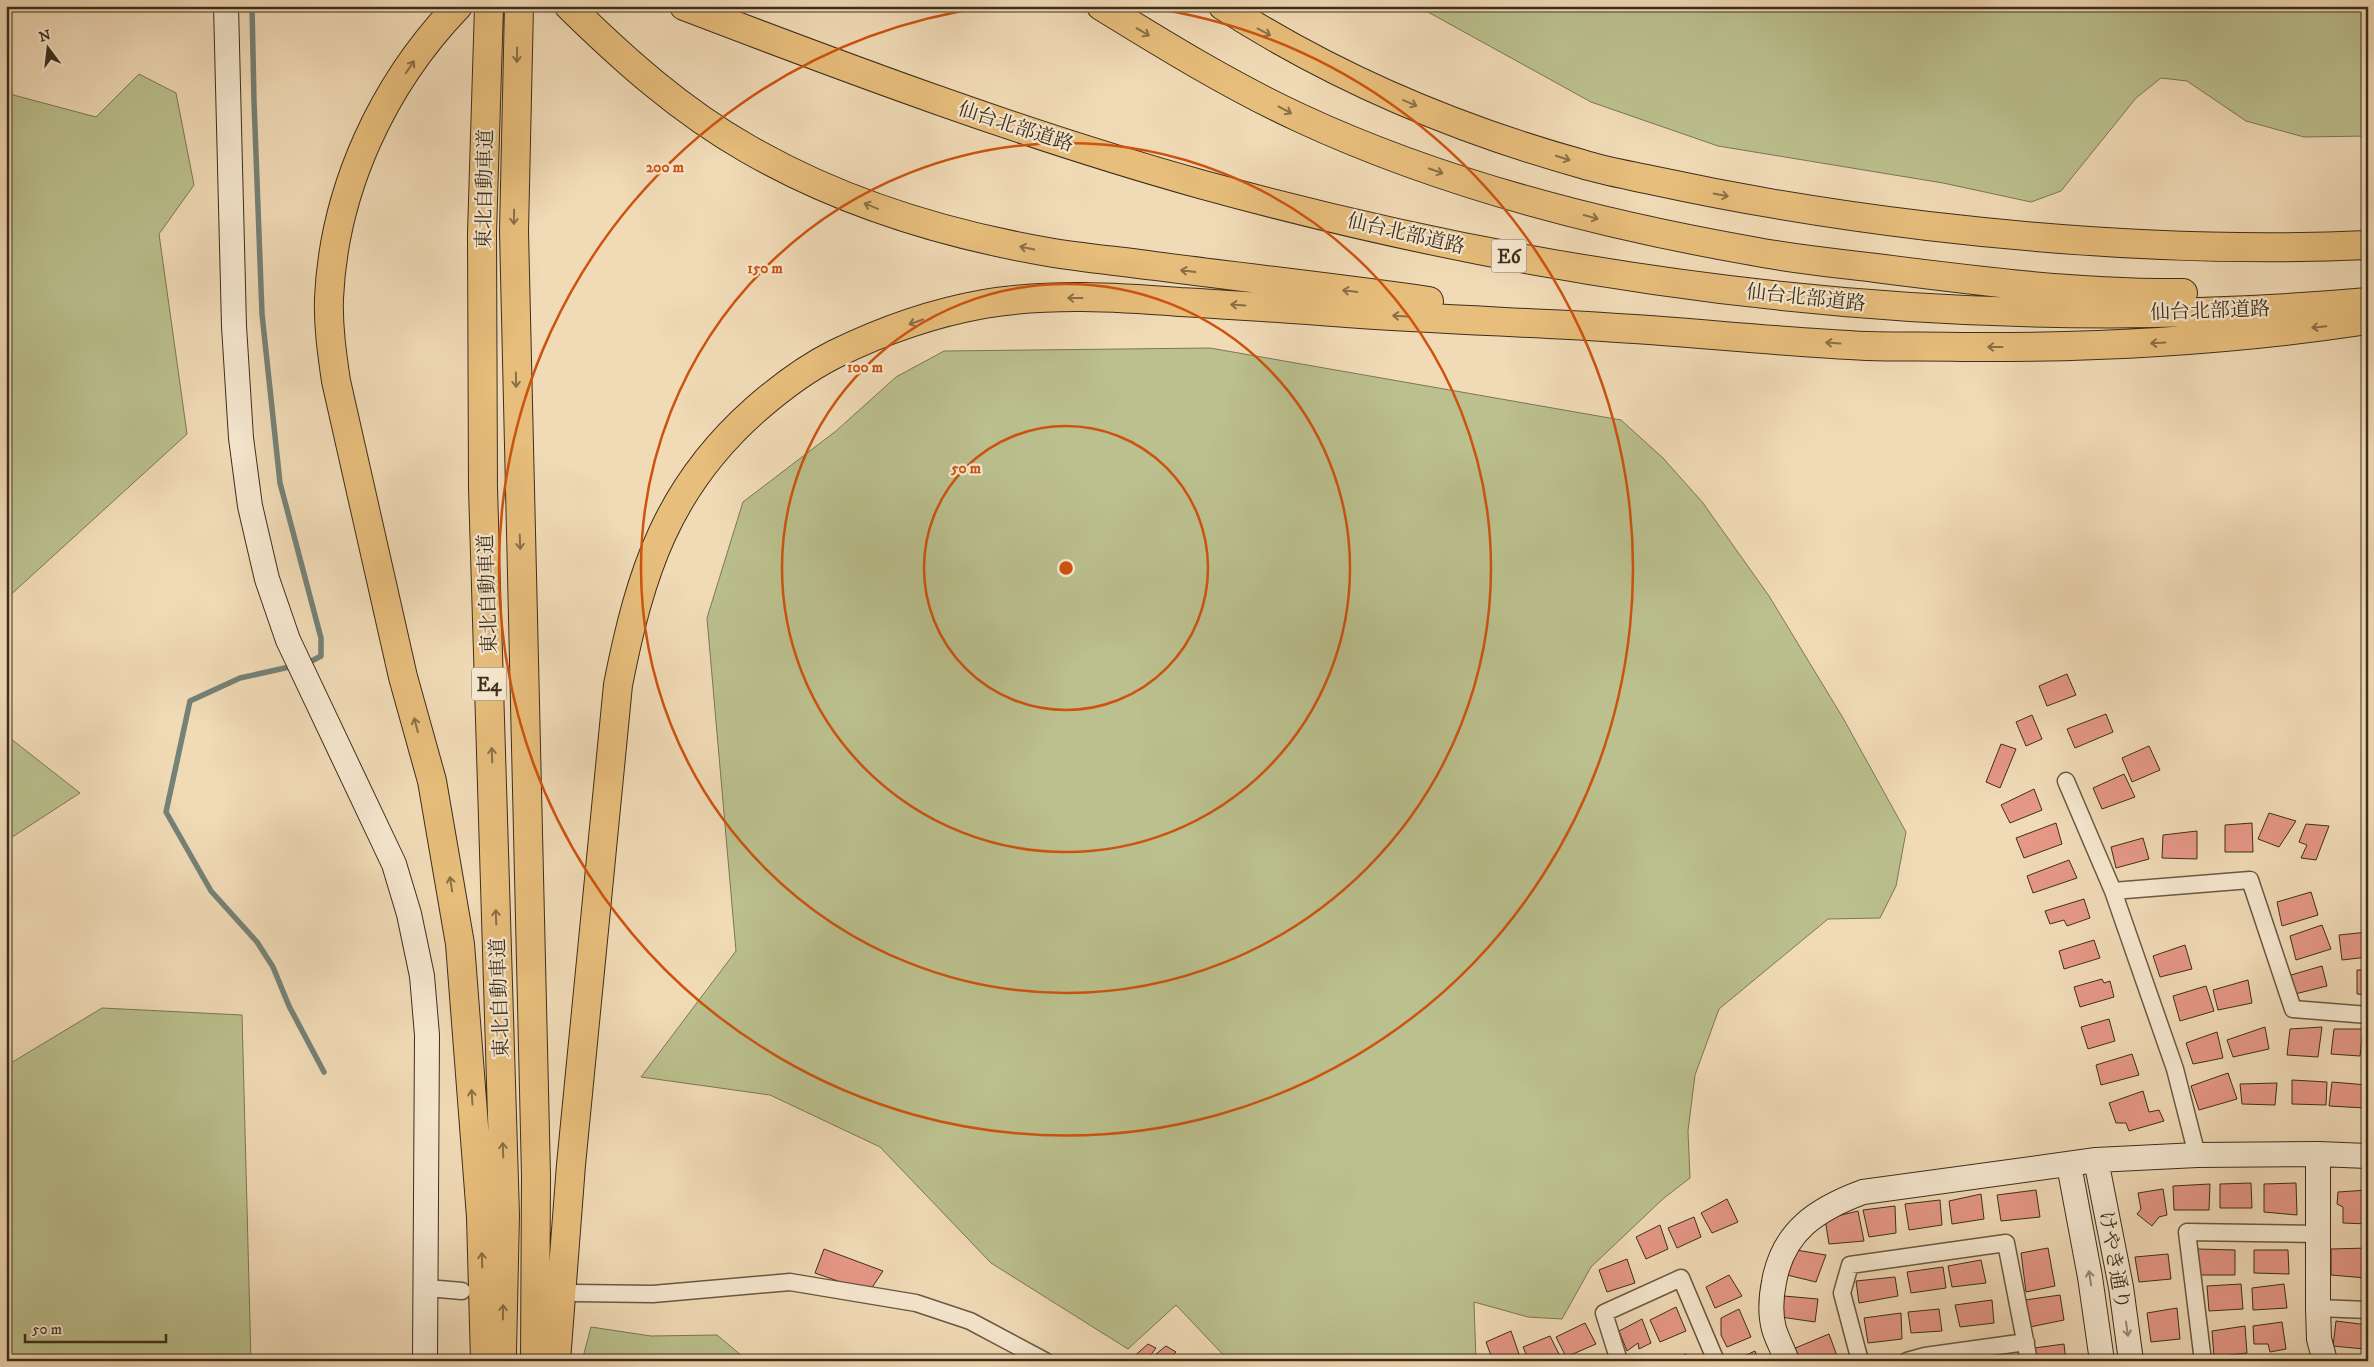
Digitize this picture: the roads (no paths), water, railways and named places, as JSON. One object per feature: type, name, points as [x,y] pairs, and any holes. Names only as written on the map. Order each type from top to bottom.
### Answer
[{"type":"highway","points":[[458,6],[432,33],[383,108],[359,158],[343,207],[334,251],[329,298],[330,344],[336,381],[403,677],[432,781],[459,935],[481,1217],[485,1361]]},
{"type":"highway","name":"東北自動車道","points":[[489,6],[482,232],[483,469],[505,1215],[502,1361]]},
{"type":"highway","name":"東北自動車道","points":[[518,6],[514,231],[536,1176],[535,1361]]},
{"type":"highway","points":[[569,6],[628,62],[695,116],[748,149],[804,178],[880,209],[962,234],[1048,252],[1388,296],[1606,327]]},
{"type":"highway","name":"仙台北部道路","points":[[684,6],[922,96],[1066,143],[1220,189],[1372,227],[1523,259],[1659,282],[1814,299],[1934,309],[2144,313],[2244,310],[2368,302]]},
{"type":"highway","points":[[1102,6],[1226,80],[1299,118],[1372,148],[1468,182],[1627,227],[1754,252],[1946,277],[2039,286],[2146,294],[2368,293]]},
{"type":"highway","points":[[1223,6],[1257,28],[1357,80],[1469,128],[1583,165],[1722,196],[1863,218],[2003,234],[2136,244],[2299,248],[2368,245]]},
{"type":"highway","points":[[556,1361],[570,1165],[618,685],[631,619],[653,554],[674,507],[703,463],[742,422],[789,380],[834,355],[884,333],[932,316],[985,304],[1051,298],[1123,298],[1606,327],[1870,346],[2056,347],[2174,342],[2368,320]]},
{"type":"street","points":[[226,6],[234,326],[241,438],[250,506],[267,579],[294,655],[394,864],[409,914],[422,976],[426,1035],[427,1288],[425,1361]]},
{"type":"street","points":[[2066,781],[2113,892],[2175,1069],[2197,1155]]},
{"type":"street","points":[[2113,892],[2250,880],[2293,1009],[2368,1015]]},
{"type":"street","points":[[2318,1154],[2319,1338],[2325,1361]]},
{"type":"street","points":[[1787,1361],[1774,1328],[1772,1295],[1778,1262],[1798,1229],[1820,1212],[1841,1200],[1863,1192],[2096,1160],[2197,1155],[2318,1154],[2368,1156]]},
{"type":"street","name":"けやき通り","points":[[2096,1160],[2119,1278],[2131,1361]]},
{"type":"street","points":[[2069,1165],[2090,1277],[2102,1361]]},
{"type":"street","points":[[2203,1361],[2187,1232],[2319,1234]]},
{"type":"street","points":[[1860,1361],[1842,1293],[1850,1265],[2006,1243],[2029,1361]]},
{"type":"street","points":[[1619,1361],[1604,1313],[1681,1278],[1716,1361]]},
{"type":"street","points":[[574,1293],[653,1294],[790,1282],[916,1303],[970,1321],[1045,1361]]},
{"type":"street","points":[[427,1288],[462,1291]]},
{"type":"street","points":[[2318,1308],[2368,1310]]},
{"type":"street","points":[[1907,1361],[2026,1342]]},
{"type":"waterway","points":[[252,6],[262,314],[280,483],[321,638],[321,656],[306,664]]},
{"type":"waterway","points":[[294,666],[240,678],[190,701],[166,812],[211,891],[257,942],[273,967],[289,1006],[324,1072]]}]
